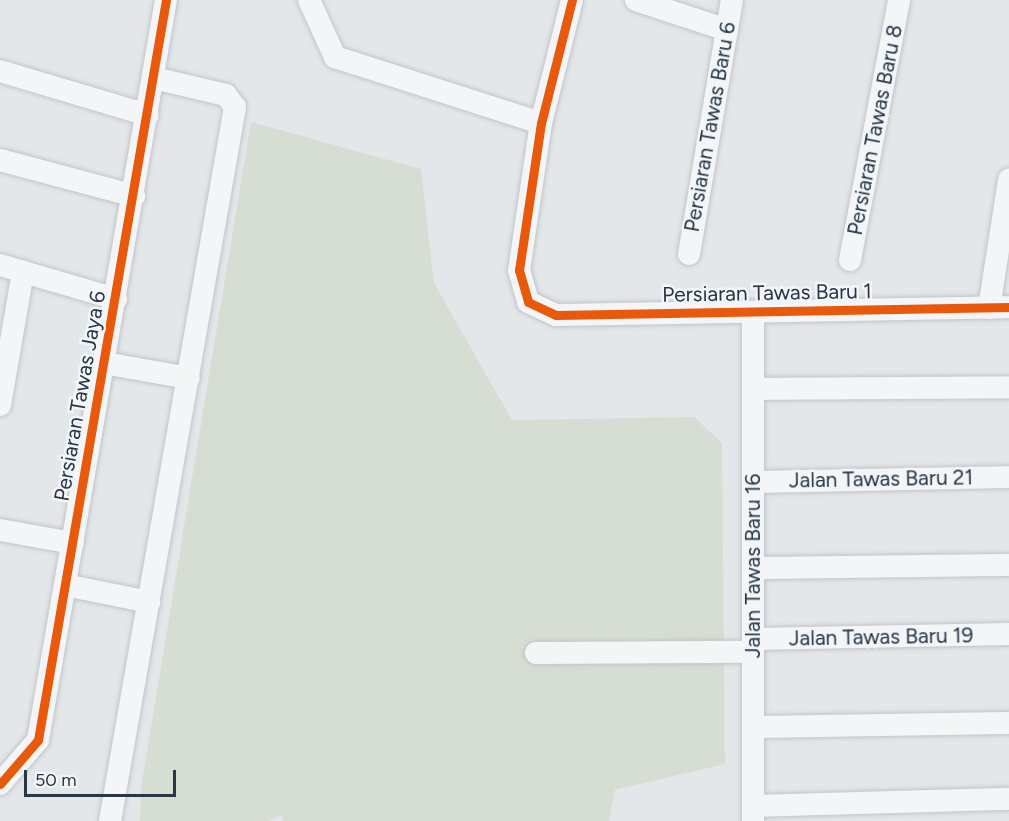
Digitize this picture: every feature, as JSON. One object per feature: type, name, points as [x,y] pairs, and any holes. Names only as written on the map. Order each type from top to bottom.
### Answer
[{"type":"street","name":"Persiaran Tawas Jaya 6","points":[[0,784],[38,740],[134,196],[166,0]]},
{"type":"street","points":[[309,0],[335,57],[541,123],[572,0]]},
{"type":"street","points":[[636,0],[727,30]]},
{"type":"street","name":"Persiaran Tawas Baru 6","points":[[688,254],[732,0]]},
{"type":"street","name":"Persiaran Tawas Baru 8","points":[[850,260],[899,0]]},
{"type":"street","points":[[0,71],[148,115]]},
{"type":"street","points":[[110,821],[235,107],[232,98],[154,78]]},
{"type":"street","name":"Persiaran Tawas Baru 1","points":[[541,123],[519,270],[528,302],[556,315],[999,308]]},
{"type":"street","points":[[0,160],[134,196]]},
{"type":"street","points":[[999,308],[1009,180]]},
{"type":"street","points":[[0,265],[116,299]]},
{"type":"street","points":[[0,405],[23,272]]},
{"type":"street","name":"Jalan Tawas Baru 16","points":[[753,312],[753,814]]},
{"type":"street","points":[[104,363],[189,378]]},
{"type":"street","points":[[753,389],[1009,387]]},
{"type":"street","name":"Jalan Tawas Baru 21","points":[[753,482],[1009,477]]},
{"type":"street","points":[[0,530],[73,543]]},
{"type":"street","points":[[753,568],[1009,565]]},
{"type":"street","points":[[65,585],[149,602]]},
{"type":"street","name":"Jalan Tawas Baru 19","points":[[536,653],[1009,634]]},
{"type":"street","points":[[753,727],[1009,723]]},
{"type":"street","points":[[753,814],[933,811],[1009,799]]},
{"type":"shaded area","points":[[251,122],[421,169],[434,283],[512,420],[694,417],[722,443],[725,764],[615,790],[609,821],[283,821],[281,815],[269,821],[140,821],[141,787]]},
{"type":"cycle path","points":[[0,784],[38,740],[166,0]]},
{"type":"cycle path","points":[[572,0],[541,123],[519,270],[528,302],[556,315],[1009,307]]}]
